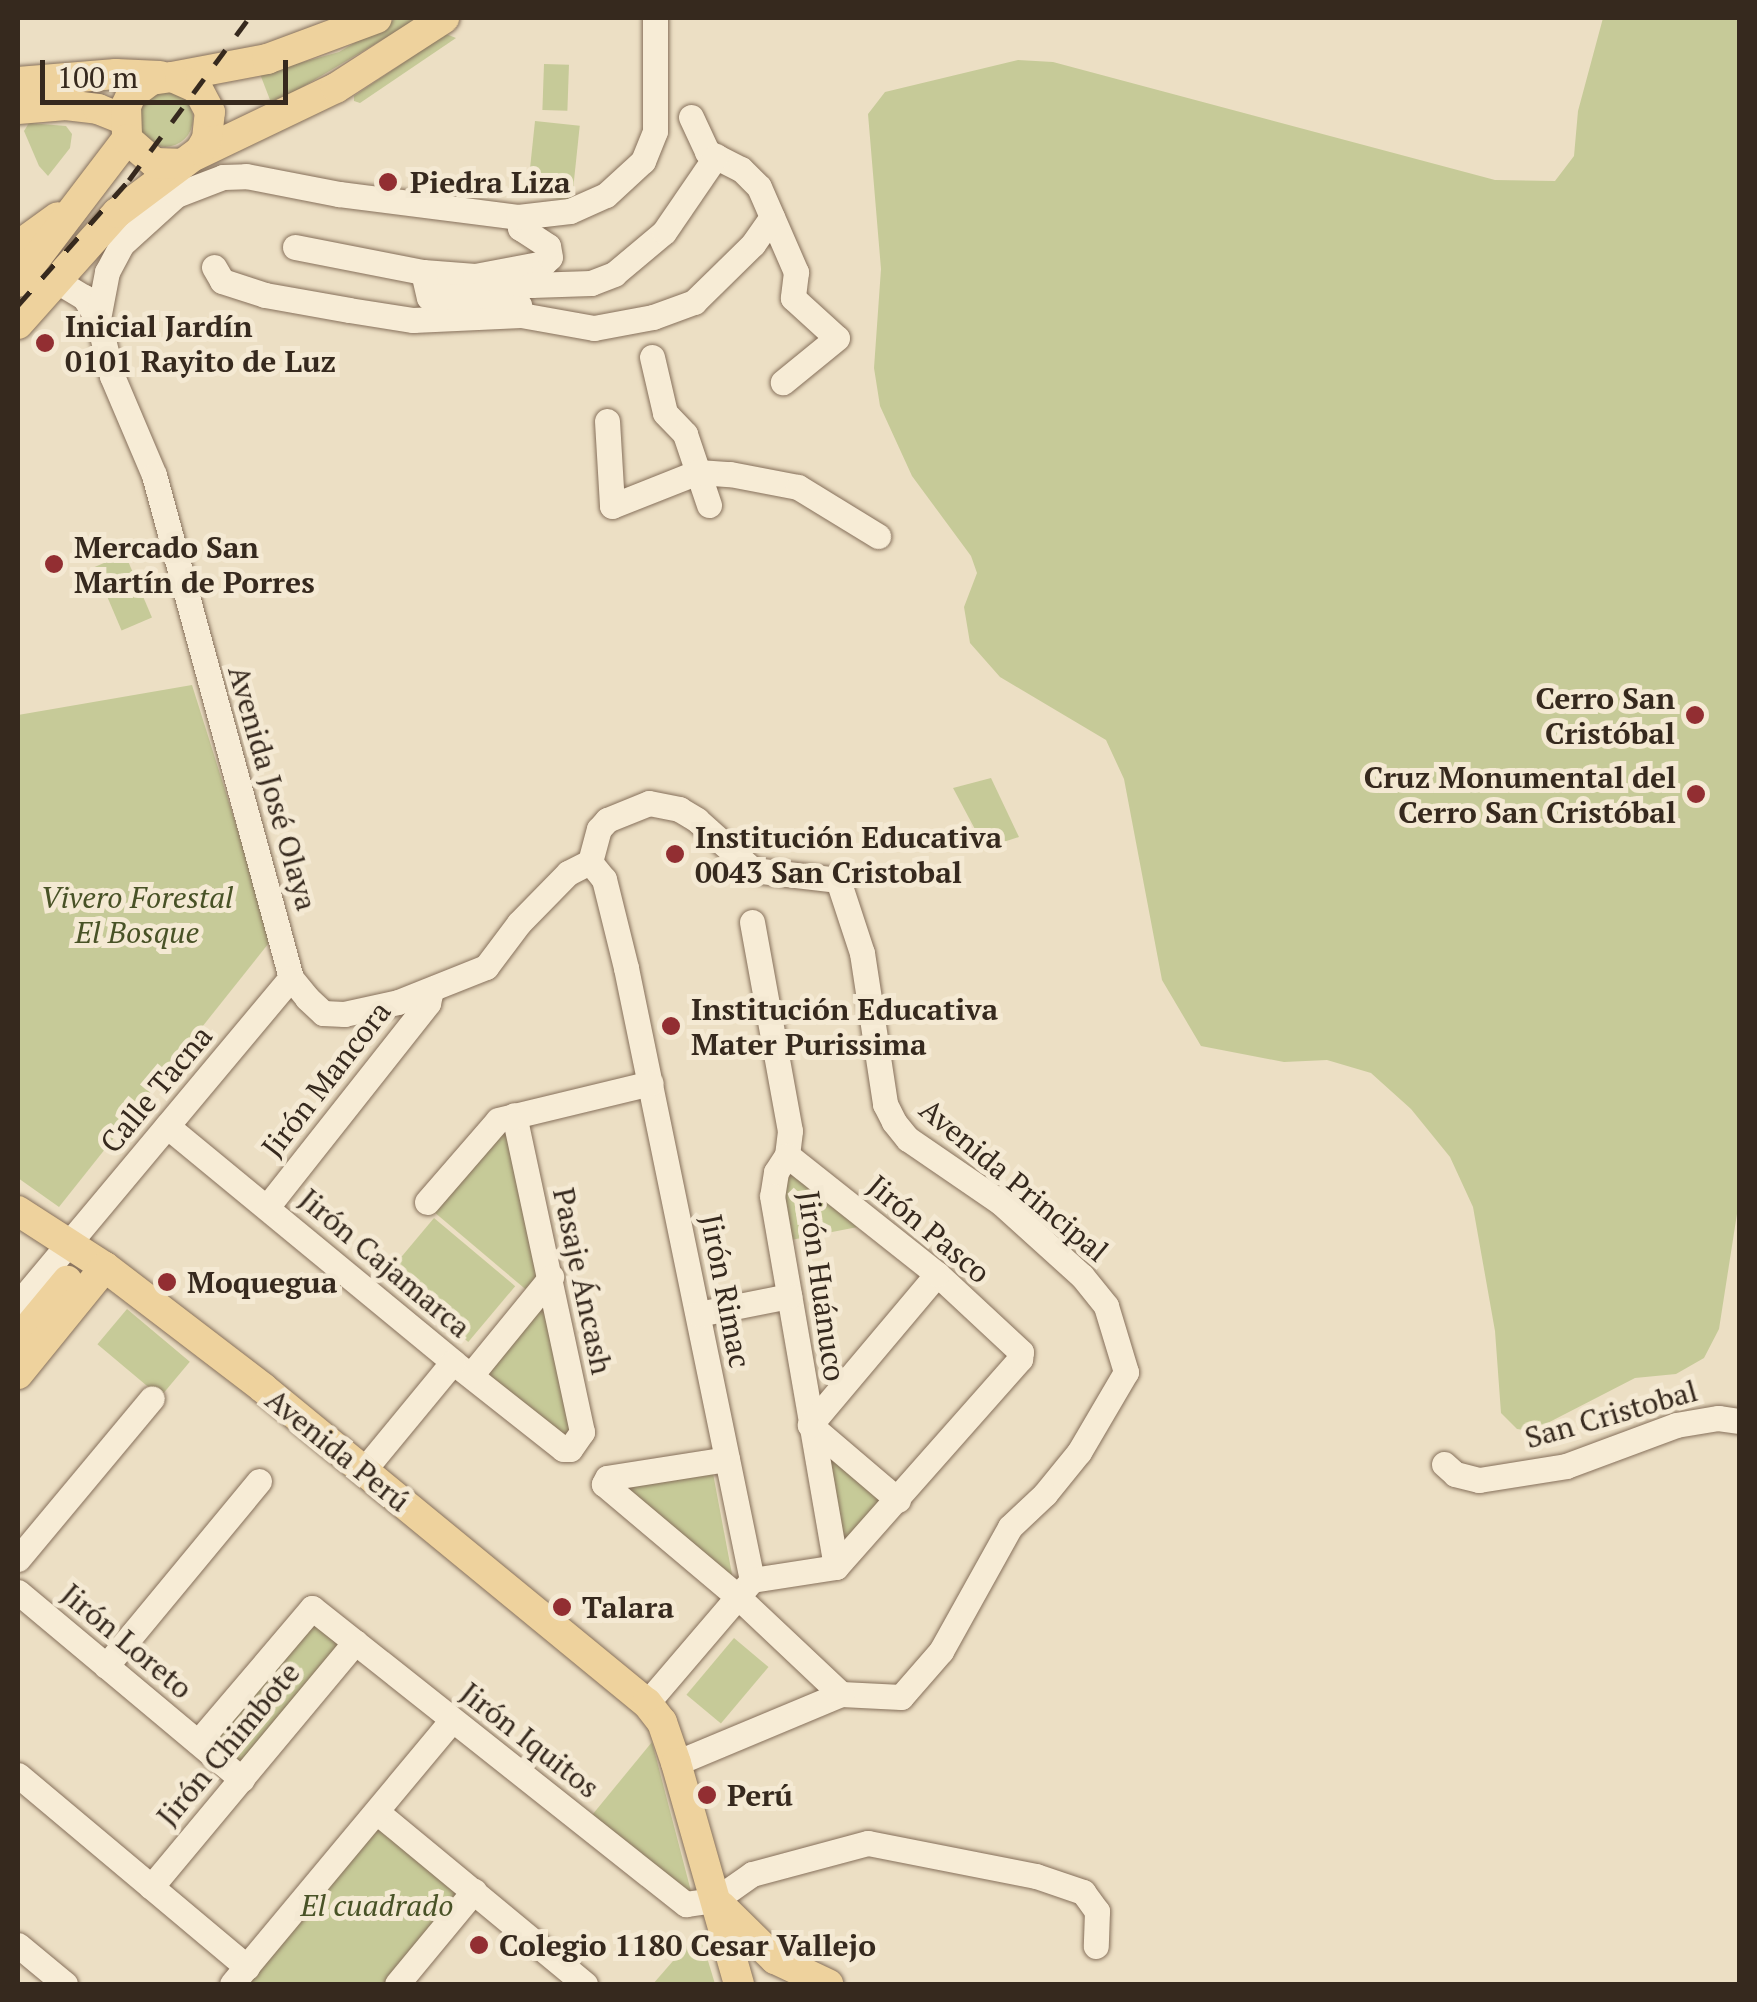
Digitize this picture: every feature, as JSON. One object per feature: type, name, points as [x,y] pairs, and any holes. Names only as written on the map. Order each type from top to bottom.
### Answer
[{"type":"main road","points":[[18,282],[85,198],[125,129],[140,86],[168,77],[268,60],[377,18]]},
{"type":"main road","points":[[18,109],[66,105],[98,109],[125,129],[154,164],[184,162],[336,88],[444,18]]},
{"type":"main road","points":[[18,82],[116,74],[168,77],[197,88],[210,112],[208,139],[117,213],[18,324]]},
{"type":"main road","points":[[18,246],[85,198]]},
{"type":"main road","name":"Avenida Perú","points":[[18,1211],[87,1254],[363,1471],[647,1703]]},
{"type":"main road","points":[[18,1340],[87,1254]]},
{"type":"main road","points":[[18,1374],[87,1254]]},
{"type":"main road","points":[[647,1703],[662,1722],[676,1762],[739,1984]]},
{"type":"main road","points":[[716,1900],[775,1959],[828,1984]]},
{"type":"street","points":[[98,319],[106,272],[129,236],[176,194],[195,184],[233,175],[518,217],[570,211],[592,203],[617,188],[643,161],[655,131],[655,18]]},
{"type":"street","points":[[692,116],[708,152],[742,169],[759,187],[796,272],[793,298],[837,338],[783,382]]},
{"type":"street","points":[[295,247],[423,272],[530,286],[591,283],[614,274],[664,232],[716,156]]},
{"type":"street","points":[[475,276],[550,258],[548,246],[520,228],[518,217]]},
{"type":"street","points":[[214,267],[222,281],[265,295],[412,320],[521,314],[594,328],[676,310],[704,293],[753,244],[772,217]]},
{"type":"street","points":[[57,281],[85,280],[106,272]]},
{"type":"street","points":[[423,272],[429,297],[508,295],[519,304],[521,314]]},
{"type":"street","points":[[57,281],[84,298],[98,319]]},
{"type":"street","name":"Avenida José Olaya","points":[[98,319],[112,376],[171,527],[290,978]]},
{"type":"street","points":[[652,357],[666,413],[685,434],[709,505]]},
{"type":"street","points":[[607,421],[612,506],[698,472],[798,487],[878,536]]},
{"type":"street","name":"Avenida Principal","points":[[590,862],[600,829],[607,820],[649,803],[679,810],[697,820],[754,870],[838,880],[862,954],[884,1104],[894,1122],[908,1139],[1000,1202],[1082,1276],[1106,1306],[1126,1372],[1060,1477],[1010,1527],[940,1651],[915,1683],[900,1696],[888,1699],[842,1694],[676,1762]]},
{"type":"street","points":[[290,978],[315,1007],[330,1015],[398,1002],[431,990],[493,962],[518,924],[576,866],[590,862]]},
{"type":"street","name":"Jirón Rimac","points":[[590,862],[604,879],[650,1082],[727,1459],[745,1589]]},
{"type":"street","name":"Jirón Huánuco","points":[[752,922],[789,1113],[788,1155],[776,1172],[772,1196],[836,1567]]},
{"type":"street","name":"Calle Tacna","points":[[18,1304],[87,1254],[168,1126],[290,978]]},
{"type":"street","name":"Jirón Mancora","points":[[267,1207],[428,1002],[431,990]]},
{"type":"street","points":[[427,1202],[498,1120],[650,1082]]},
{"type":"street","name":"Pasaje Áncash","points":[[514,1116],[582,1432],[576,1445],[563,1448]]},
{"type":"street","name":"Jirón Cajamarca","points":[[168,1126],[563,1448]]},
{"type":"street","name":"Jirón Pasco","points":[[788,1155],[937,1274],[1022,1352],[898,1500]]},
{"type":"street","points":[[810,1426],[937,1274]]},
{"type":"street","points":[[363,1471],[551,1277]]},
{"type":"street","points":[[698,1314],[788,1296]]},
{"type":"street","points":[[18,1558],[152,1398]]},
{"type":"street","name":"San Cristobal","points":[[1444,1464],[1455,1474],[1478,1480],[1566,1466],[1676,1425],[1718,1418],[1740,1421]]},
{"type":"street","name":"Jirón Huánuco","points":[[810,1426],[898,1500]]},
{"type":"street","points":[[727,1459],[607,1478],[604,1484],[745,1589],[842,1694]]},
{"type":"street","points":[[106,1666],[258,1481]]},
{"type":"street","points":[[647,1703],[745,1589],[836,1567],[898,1500]]},
{"type":"street","name":"Jirón Loreto","points":[[18,1592],[242,1778]]},
{"type":"street","name":"Jirón Iquitos","points":[[198,1742],[312,1608],[686,1904],[716,1900]]},
{"type":"street","name":"Jirón Chimbote","points":[[152,1887],[355,1642]]},
{"type":"street","points":[[18,1775],[152,1887],[241,1978],[452,1720]]},
{"type":"street","points":[[377,1812],[585,1984]]},
{"type":"street","points":[[716,1900],[752,1874],[868,1844],[1073,1888],[1090,1897],[1097,1912],[1096,1946]]},
{"type":"street","points":[[398,1984],[474,1891]]},
{"type":"street","points":[[18,1946],[65,1984]]},
{"type":"green space","points":[[397,18],[419,18],[272,105],[260,74],[339,52]]},
{"type":"green space","points":[[1603,18],[1739,18],[1739,1201],[1719,1329],[1704,1358],[1676,1374],[1635,1378],[1532,1431],[1517,1429],[1501,1413],[1495,1331],[1473,1207],[1450,1157],[1411,1109],[1371,1073],[1327,1060],[1284,1062],[1201,1046],[1162,980],[1124,779],[1106,740],[1000,677],[970,643],[964,607],[977,573],[971,556],[912,476],[880,406],[874,368],[881,269],[868,114],[885,92],[1018,60],[1053,62],[1495,180],[1555,181],[1574,156],[1578,111]]},
{"type":"green space","points":[[446,34],[456,38],[360,103],[354,101],[354,96]]},
{"type":"green space","points":[[544,64],[569,65],[567,111],[542,110]]},
{"type":"green space","points":[[165,91],[185,99],[193,119],[185,139],[165,147],[145,139],[137,119],[145,99]]},
{"type":"green space","points":[[535,121],[580,126],[572,200],[527,196]]},
{"type":"green space","points":[[29,123],[66,126],[72,134],[70,148],[48,176],[39,166],[24,131]]},
{"type":"green space","points":[[125,554],[152,618],[122,630],[95,567]]},
{"type":"green space","name":"Vivero Forestal El Bosque","points":[[192,685],[272,939],[59,1207],[18,1178],[18,715]]},
{"type":"green space","points":[[991,778],[1019,837],[985,848],[953,788]]},
{"type":"green space","points":[[503,1121],[543,1277],[530,1293],[427,1206]]},
{"type":"green space","points":[[792,1165],[868,1225],[791,1240],[782,1180]]},
{"type":"green space","points":[[434,1218],[515,1286],[468,1342],[387,1274]]},
{"type":"green space","points":[[542,1299],[574,1442],[476,1372]]},
{"type":"green space","points":[[127,1309],[190,1362],[160,1397],[97,1344]]},
{"type":"green space","points":[[816,1439],[888,1500],[838,1559]]},
{"type":"green space","points":[[712,1468],[734,1585],[617,1487]]},
{"type":"green space","points":[[310,1616],[346,1647],[239,1771],[202,1740]]},
{"type":"green space","points":[[734,1638],[768,1667],[721,1724],[686,1695]]},
{"type":"green space","points":[[652,1742],[692,1895],[588,1820]]},
{"type":"green space","name":"El cuadrado","points":[[371,1822],[460,1895],[386,1984],[254,1984],[243,1975]]},
{"type":"green space","points":[[699,1931],[715,1984],[653,1984]]},
{"type":"railway","points":[[18,305],[129,180],[249,18]]},
{"type":"place","name":"Piedra Liza","points":[[388,182]]},
{"type":"place","name":"Inicial Jardín 0101 Rayito de Luz","points":[[45,343]]},
{"type":"place","name":"Mercado San Martín de Porres","points":[[54,564]]},
{"type":"place","name":"Cerro San Cristóbal","points":[[1695,715]]},
{"type":"place","name":"Cruz Monumental del Cerro San Cristóbal","points":[[1696,794]]},
{"type":"place","name":"Institución Educativa 0043 San Cristobal","points":[[675,854]]},
{"type":"place","name":"Institución Educativa Mater Purissima","points":[[671,1026]]},
{"type":"place","name":"Moquegua","points":[[167,1282]]},
{"type":"place","name":"Talara","points":[[562,1607]]},
{"type":"place","name":"Perú","points":[[707,1795]]},
{"type":"place","name":"Colegio 1180 Cesar Vallejo","points":[[479,1945]]}]
